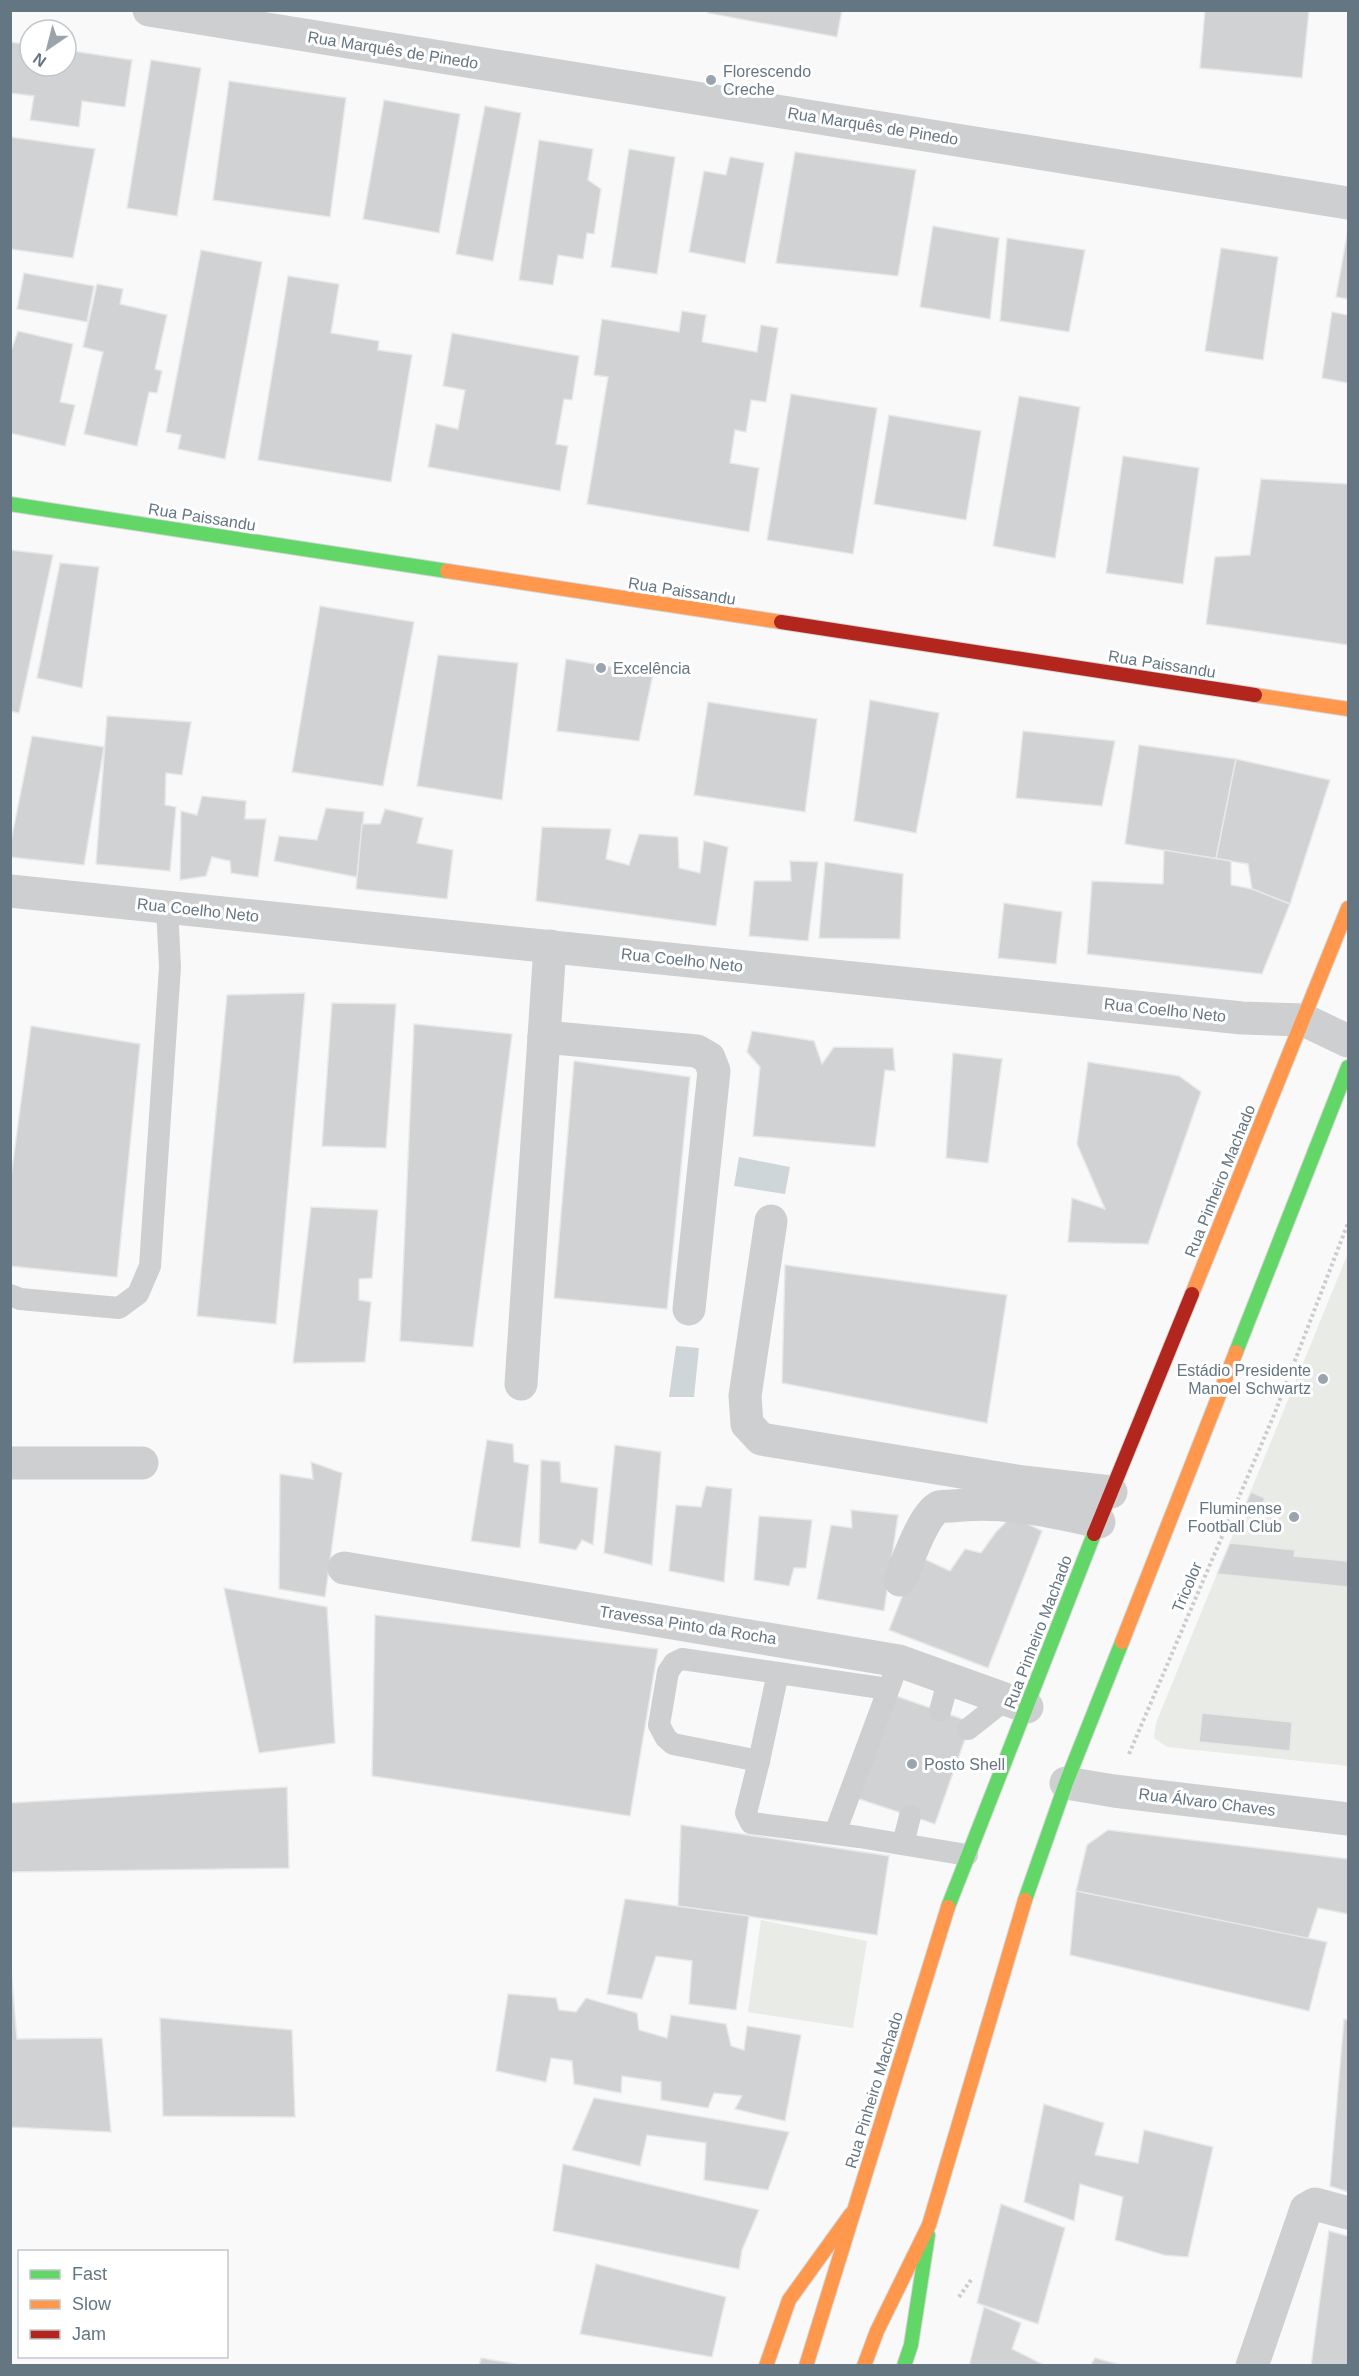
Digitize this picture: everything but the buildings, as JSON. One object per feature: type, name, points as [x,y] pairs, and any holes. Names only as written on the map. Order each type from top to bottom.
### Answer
[{"type":"main road","name":"Rua Paissandu","points":[[10,504],[1348,710]]},
{"type":"main road","name":"Rua Pinheiro Machado","points":[[766,2366],[789,2300],[855,2208],[952,1894],[968,1855],[1016,1703],[1105,1507],[1348,908]]},
{"type":"main road","points":[[903,2366],[911,2345],[929,2225],[1015,1928],[1065,1783],[1348,1067]]},
{"type":"main road","points":[[806,2366],[855,2208]]},
{"type":"main road","points":[[864,2366],[877,2331],[929,2225]]},
{"type":"street","name":"Rua Marquês de Pinedo","points":[[149,10],[1348,203]]},
{"type":"street","name":"Rua Coelho Neto","points":[[10,891],[1242,1018],[1304,1020],[1348,1041]]},
{"type":"street","points":[[521,1384],[550,946]]},
{"type":"street","points":[[544,1037],[697,1051],[709,1058],[714,1071],[689,1309]]},
{"type":"street","points":[[771,1221],[745,1396],[747,1424],[761,1439],[1023,1482],[1105,1507]]},
{"type":"street","points":[[10,1463],[142,1463]]},
{"type":"street","points":[[900,1580],[924,1523],[939,1507],[994,1506],[1054,1512],[1105,1507]]},
{"type":"street","name":"Travessa Pinto da Rocha","points":[[344,1568],[894,1675],[949,1678],[1016,1703]]},
{"type":"street","name":"Rua Álvaro Chaves","points":[[1065,1783],[1126,1793],[1348,1819]]},
{"type":"street","points":[[1251,2366],[1306,2209],[1315,2204],[1348,2213]]},
{"type":"lane","points":[[10,1295],[20,1299],[119,1308],[138,1294],[150,1266],[170,966],[166,907]]},
{"type":"lane","points":[[759,1761],[673,1744],[666,1738],[659,1725],[668,1672],[674,1663],[682,1659],[778,1673],[894,1675],[835,1833]]},
{"type":"lane","points":[[778,1673],[746,1813],[751,1823],[835,1833],[968,1855]]},
{"type":"lane","points":[[940,1711],[949,1678]]},
{"type":"lane","points":[[969,1729],[1016,1703]]},
{"type":"lane","points":[[903,1844],[910,1816]]},
{"type":"path","name":"Tricolor","points":[[1140,1756],[1129,1754],[1274,1415],[1348,1223]]},
{"type":"shaded area","points":[[739,1157],[790,1167],[785,1194],[734,1186]]},
{"type":"shaded area","name":"Fluminense Football Club","points":[[1348,1253],[1348,1766],[1167,1747],[1154,1738],[1156,1723]]},
{"type":"shaded area","points":[[676,1346],[699,1348],[694,1397],[669,1397]]},
{"type":"shaded area","points":[[761,1920],[867,1941],[853,2028],[748,2012]]},
{"type":"traffic: fast","points":[[10,504],[447,571]]},
{"type":"traffic: fast","points":[[1236,1352],[1348,1067]]},
{"type":"traffic: fast","points":[[948,1907],[1094,1534]]},
{"type":"traffic: fast","points":[[1025,1900],[1066,1783],[1122,1642]]},
{"type":"traffic: fast","points":[[904,2366],[911,2345],[928,2235]]},
{"type":"traffic: slow","points":[[447,571],[781,622]]},
{"type":"traffic: slow","points":[[1255,695],[1348,709]]},
{"type":"traffic: slow","points":[[1192,1294],[1348,908]]},
{"type":"traffic: slow","points":[[1122,1642],[1236,1352]]},
{"type":"traffic: slow","points":[[864,2366],[877,2331],[929,2225],[1025,1900]]},
{"type":"traffic: slow","points":[[806,2366],[948,1907]]},
{"type":"traffic: slow","points":[[766,2366],[789,2300],[851,2214]]},
{"type":"traffic: jam","points":[[781,622],[1255,695]]},
{"type":"traffic: jam","points":[[1094,1534],[1192,1294]]},
{"type":"place","name":"Florescendo Creche","points":[[711,80]]},
{"type":"place","name":"Excelência","points":[[601,668]]},
{"type":"place","name":"Estádio Presidente Manoel Schwartz","points":[[1323,1379]]},
{"type":"place","name":"Fluminense Football Club","points":[[1294,1517]]},
{"type":"place","name":"Posto Shell","points":[[912,1764]]}]
